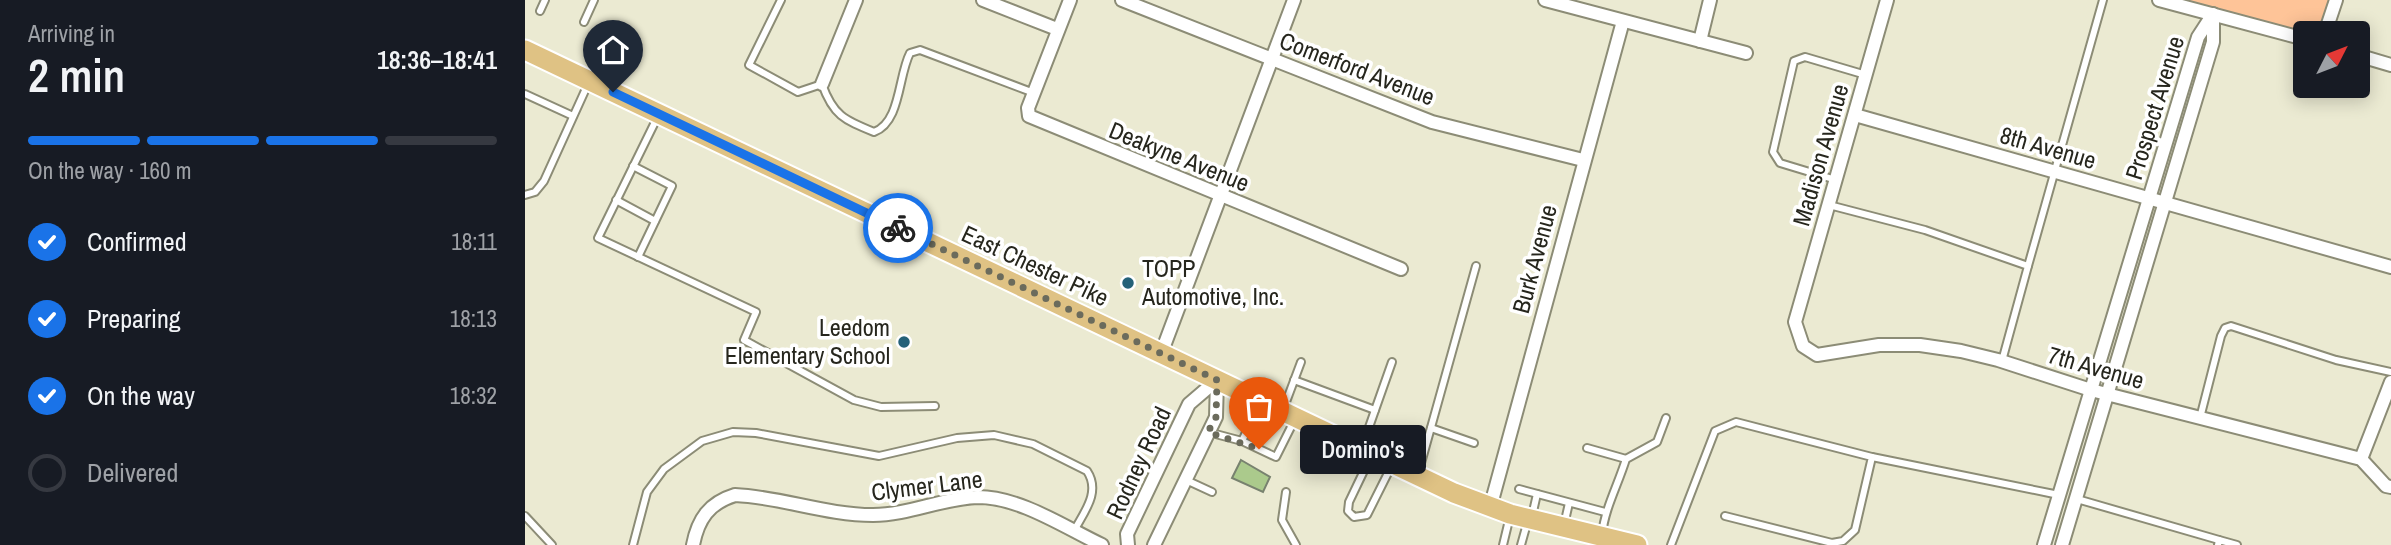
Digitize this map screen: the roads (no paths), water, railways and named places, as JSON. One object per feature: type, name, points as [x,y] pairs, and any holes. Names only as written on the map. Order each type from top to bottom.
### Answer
[{"type":"main road","name":"East Chester Pike","points":[[525,50],[1418,476],[1490,508],[1596,538],[1637,545]]},
{"type":"street","points":[[822,84],[856,0]]},
{"type":"street","points":[[983,0],[1058,29],[1070,0]]},
{"type":"street","name":"Comerford Avenue","points":[[1122,0],[1432,122],[1583,160]]},
{"type":"street","points":[[1161,354],[1294,0]]},
{"type":"street","points":[[1545,0],[1746,54]]},
{"type":"street","points":[[1700,41],[1710,0]]},
{"type":"street","name":"Madison Avenue","points":[[1795,322],[1887,0]]},
{"type":"street","points":[[2159,0],[2293,36]]},
{"type":"street","points":[[2329,21],[2336,0]]},
{"type":"street","name":"Prospect Avenue","points":[[2044,545],[2197,37],[2213,15]]},
{"type":"street","name":"Prospect Avenue","points":[[2061,545],[2213,42],[2213,15]]},
{"type":"street","name":"Burk Avenue","points":[[1490,508],[1623,21]]},
{"type":"street","name":"Deakyne Avenue","points":[[1058,29],[1028,108],[1029,116],[1035,121],[1401,269]]},
{"type":"street","points":[[2370,59],[2391,65]]},
{"type":"street","name":"8th Avenue","points":[[1855,115],[2391,267]]},
{"type":"street","name":"7th Avenue","points":[[1795,322],[1803,346],[1817,355],[1879,345],[1920,345],[2002,361],[2091,390],[2361,459]]},
{"type":"street","name":"Rodney Road","points":[[1154,545],[1216,417],[1217,380]]},
{"type":"street","name":"Rodney Road","points":[[1128,545],[1127,534],[1189,404],[1217,380]]},
{"type":"street","points":[[2391,382],[2361,459],[2386,486],[2391,487]]},
{"type":"street","name":"Clymer Lane","points":[[693,545],[704,514],[721,499],[735,495],[873,515],[896,514],[977,497],[995,499],[1014,503],[1078,537],[1101,545]]},
{"type":"lane","points":[[540,11],[545,0]]},
{"type":"lane","points":[[584,22],[594,0]]},
{"type":"lane","points":[[781,0],[749,65],[798,92],[822,84],[831,109],[852,123],[874,132],[889,121],[904,65],[910,53],[920,50],[1034,93]]},
{"type":"lane","points":[[2002,361],[2103,0]]},
{"type":"lane","points":[[1836,180],[1780,163],[1775,158],[1773,152],[1794,61],[1805,57],[1866,75]]},
{"type":"lane","points":[[525,195],[535,192],[544,181],[590,81]]},
{"type":"lane","points":[[525,94],[573,116]]},
{"type":"lane","points":[[659,114],[598,238],[756,312],[744,340],[855,400],[881,408],[935,406]]},
{"type":"lane","points":[[633,166],[672,186],[638,257]]},
{"type":"lane","points":[[616,201],[655,220]]},
{"type":"lane","points":[[1829,205],[1924,230],[2028,266]]},
{"type":"lane","points":[[1418,476],[1476,266]]},
{"type":"lane","points":[[2200,418],[2221,336],[2225,328],[2231,326],[2336,360],[2391,373]]},
{"type":"lane","points":[[1208,432],[1243,442],[1276,457],[1289,415],[1294,380],[1301,362]]},
{"type":"lane","points":[[1392,362],[1375,410],[1366,452],[1349,502],[1348,511],[1354,517],[1363,518],[1370,512],[1392,464]]},
{"type":"lane","points":[[1294,380],[1375,410]]},
{"type":"lane","points":[[1243,442],[1261,401]]},
{"type":"lane","points":[[1596,538],[1605,512],[1613,501],[1626,459],[1657,442],[1667,418]]},
{"type":"lane","points":[[1671,545],[1715,431],[1736,422],[1872,457],[2059,495]]},
{"type":"lane","points":[[1431,428],[1474,443]]},
{"type":"lane","points":[[633,545],[647,492],[664,469],[702,441],[733,432],[755,433],[879,456],[981,433],[1018,439],[1087,471],[1091,477],[1093,493],[1078,537]]},
{"type":"lane","points":[[1587,448],[1626,459]]},
{"type":"lane","points":[[1725,516],[1832,542],[1843,541],[1855,530],[1872,457]]},
{"type":"lane","points":[[1186,480],[1212,492]]},
{"type":"lane","points":[[1519,489],[1605,512]]},
{"type":"lane","points":[[1286,492],[1282,520],[1296,545]]},
{"type":"lane","points":[[1503,545],[1537,494]]},
{"type":"lane","points":[[2076,498],[2219,543],[2237,545]]},
{"type":"lane","points":[[1563,527],[1569,503]]},
{"type":"lane","points":[[525,516],[552,545]]},
{"type":"lane","points":[[1521,545],[1523,518]]},
{"type":"place","name":"TOPP Automotive, Inc.","points":[[1128,283]]},
{"type":"place","name":"Leedom Elementary School","points":[[904,342]]},
{"type":"place","name":"Domino's","points":[[1259,449]]}]
